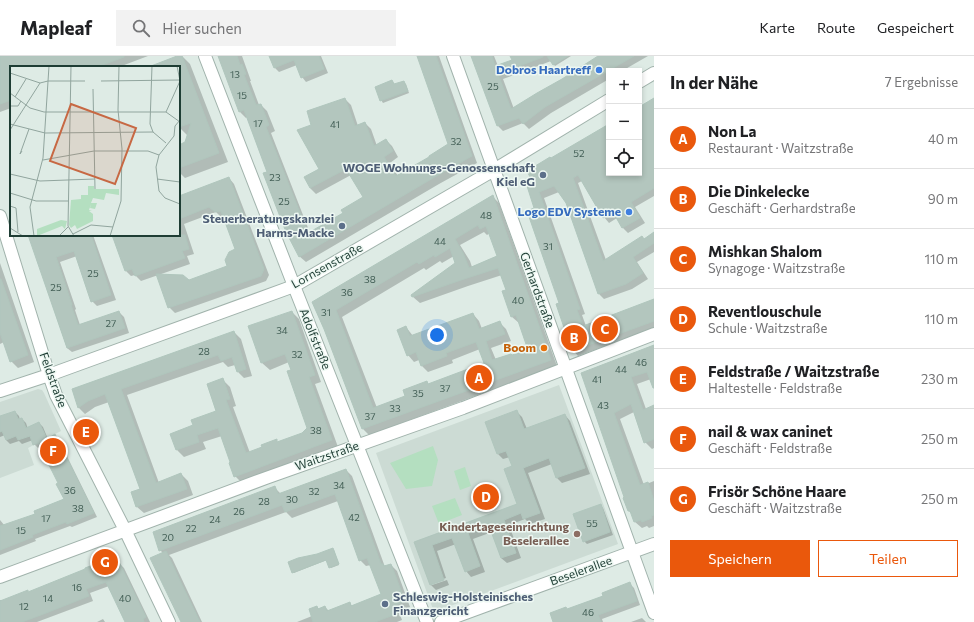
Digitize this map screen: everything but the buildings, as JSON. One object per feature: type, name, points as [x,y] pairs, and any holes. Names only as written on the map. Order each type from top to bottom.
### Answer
[{"type":"street","name":"Adolfstraße","points":[[206,56],[294,286],[427,622]]},
{"type":"street","name":"Gerhardstraße","points":[[453,56],[654,613]]},
{"type":"street","points":[[642,80],[654,73]]},
{"type":"street","name":"Lornsenstraße","points":[[0,391],[49,375],[294,286],[494,170],[606,102]]},
{"type":"street","name":"Feldstraße","points":[[0,216],[56,395],[125,530],[168,622]]},
{"type":"street","name":"Waitzstraße","points":[[0,577],[266,478],[463,408],[654,334]]},
{"type":"street","name":"Beselerallee","points":[[441,622],[654,544]]},
{"type":"shaded area","points":[[559,385],[618,544],[434,612],[376,453]]},
{"type":"shaded area","points":[[38,389],[42,390],[44,393],[61,431],[28,448],[34,465],[0,478],[0,402]]},
{"type":"green space","points":[[433,446],[438,460],[432,486],[406,489],[390,463]]},
{"type":"green space","points":[[465,467],[471,486],[460,490],[454,471]]},
{"type":"green space","points":[[455,498],[462,515],[439,524],[432,506]]},
{"type":"place","name":"Dobros Haartreff","points":[[599,70]]},
{"type":"place","name":"WOGE Wohnungs-Genossenschaft Kiel eG","points":[[543,175]]},
{"type":"place","name":"Logo EDV Systeme","points":[[629,212]]},
{"type":"place","name":"Steuerberatungskanzlei Harms-Macke","points":[[342,226]]},
{"type":"place","name":"Mishkan Shalom","points":[[605,329]]},
{"type":"place","name":"Die Dinkelecke","points":[[574,338]]},
{"type":"place","name":"Boom","points":[[544,348]]},
{"type":"place","name":"Non La","points":[[479,378]]},
{"type":"place","name":"Feldstraße / Waitzstraße","points":[[86,432]]},
{"type":"place","name":"nail & wax caninet","points":[[53,451]]},
{"type":"place","name":"Reventlouschule","points":[[486,497]]},
{"type":"place","name":"Kindertageseinrichtung Beselerallee","points":[[577,534]]},
{"type":"place","name":"Frisör Schöne Haare","points":[[105,562]]},
{"type":"place","name":"Schleswig-Holsteinisches Finanzgericht","points":[[385,604]]}]
